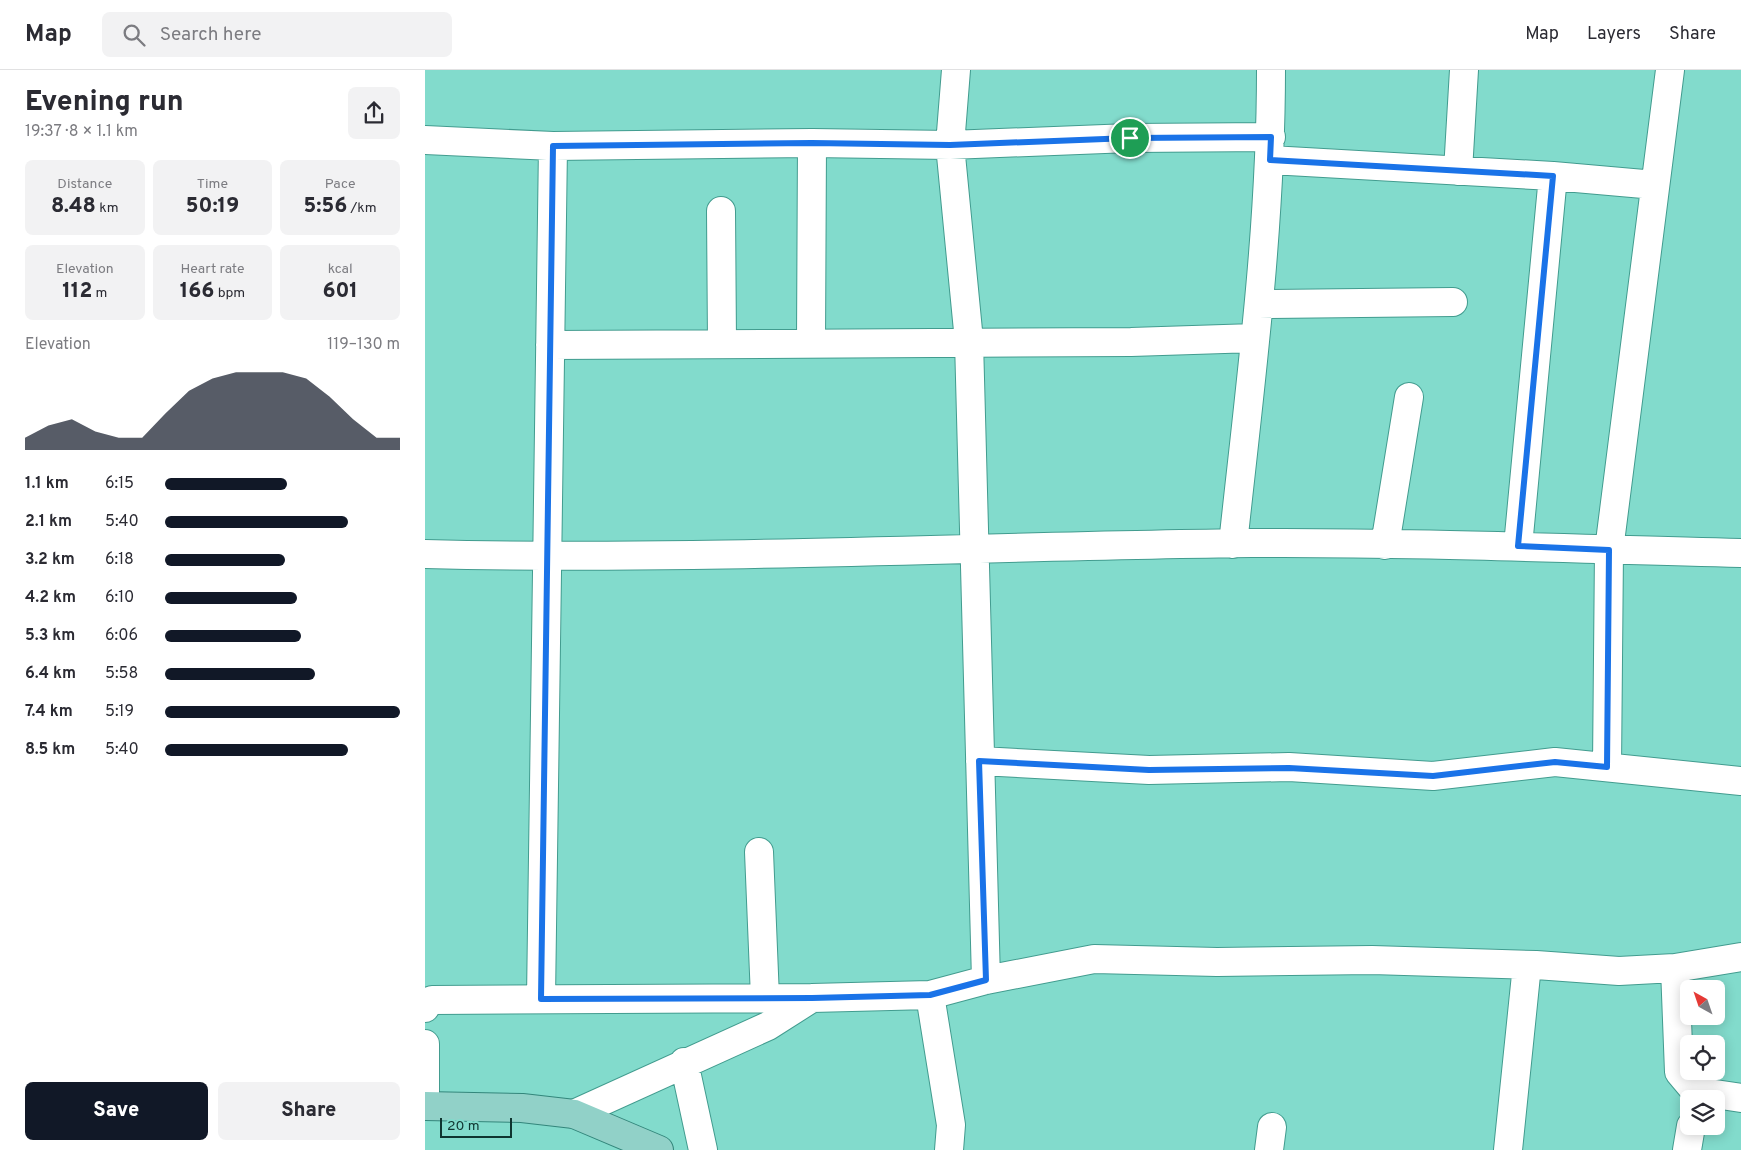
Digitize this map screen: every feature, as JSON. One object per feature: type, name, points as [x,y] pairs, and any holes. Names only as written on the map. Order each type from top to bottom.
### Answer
[{"type":"main road","points":[[425,1106],[522,1108],[574,1114],[659,1150]]},
{"type":"street","points":[[956,70],[950,145],[969,341],[986,980]]},
{"type":"street","points":[[1233,544],[1259,304],[1270,148],[1271,70]]},
{"type":"street","points":[[1458,171],[1465,70]]},
{"type":"street","points":[[1607,767],[1609,550],[1670,70]]},
{"type":"street","points":[[425,140],[553,146],[812,143],[950,145],[1130,138],[1270,148],[1458,171],[1553,176],[1655,185]]},
{"type":"street","points":[[811,342],[812,143]]},
{"type":"street","points":[[541,999],[553,146]]},
{"type":"street","points":[[1518,546],[1553,176]]},
{"type":"street","points":[[721,211],[722,343]]},
{"type":"street","points":[[1259,304],[1453,302]]},
{"type":"street","points":[[550,344],[969,341],[1131,342],[1255,338]]},
{"type":"street","points":[[1385,545],[1409,397]]},
{"type":"street","points":[[425,554],[547,557],[1233,544],[1518,546],[1609,550],[1741,552]]},
{"type":"street","points":[[979,761],[1149,770],[1289,768],[1433,776],[1555,762],[1741,781]]},
{"type":"street","points":[[759,852],[765,998]]},
{"type":"street","points":[[425,1008],[426,1002],[432,1000],[812,998],[930,995],[986,980],[1094,959],[1217,962],[1372,960],[1527,965],[1619,971],[1675,968],[1741,957]]},
{"type":"street","points":[[1508,1150],[1527,965]]},
{"type":"street","points":[[1675,968],[1679,1072],[1692,1090]]},
{"type":"street","points":[[930,995],[951,1125],[949,1150]]},
{"type":"street","points":[[574,1114],[684,1062],[768,1026],[812,998]]},
{"type":"street","points":[[425,1044],[425,1106]]},
{"type":"street","points":[[684,1062],[703,1150]]},
{"type":"street","points":[[1725,1097],[1741,1098]]},
{"type":"street","points":[[1687,1150],[1690,1135]]},
{"type":"route","points":[[1271,137],[1270,160],[1553,176],[1518,546],[1564,546],[1609,550],[1607,767],[1555,762],[1433,776],[1289,768],[1149,770],[979,761],[986,980],[930,995],[812,998],[541,999],[553,146],[812,143],[950,145],[1130,138],[1271,137]]}]
